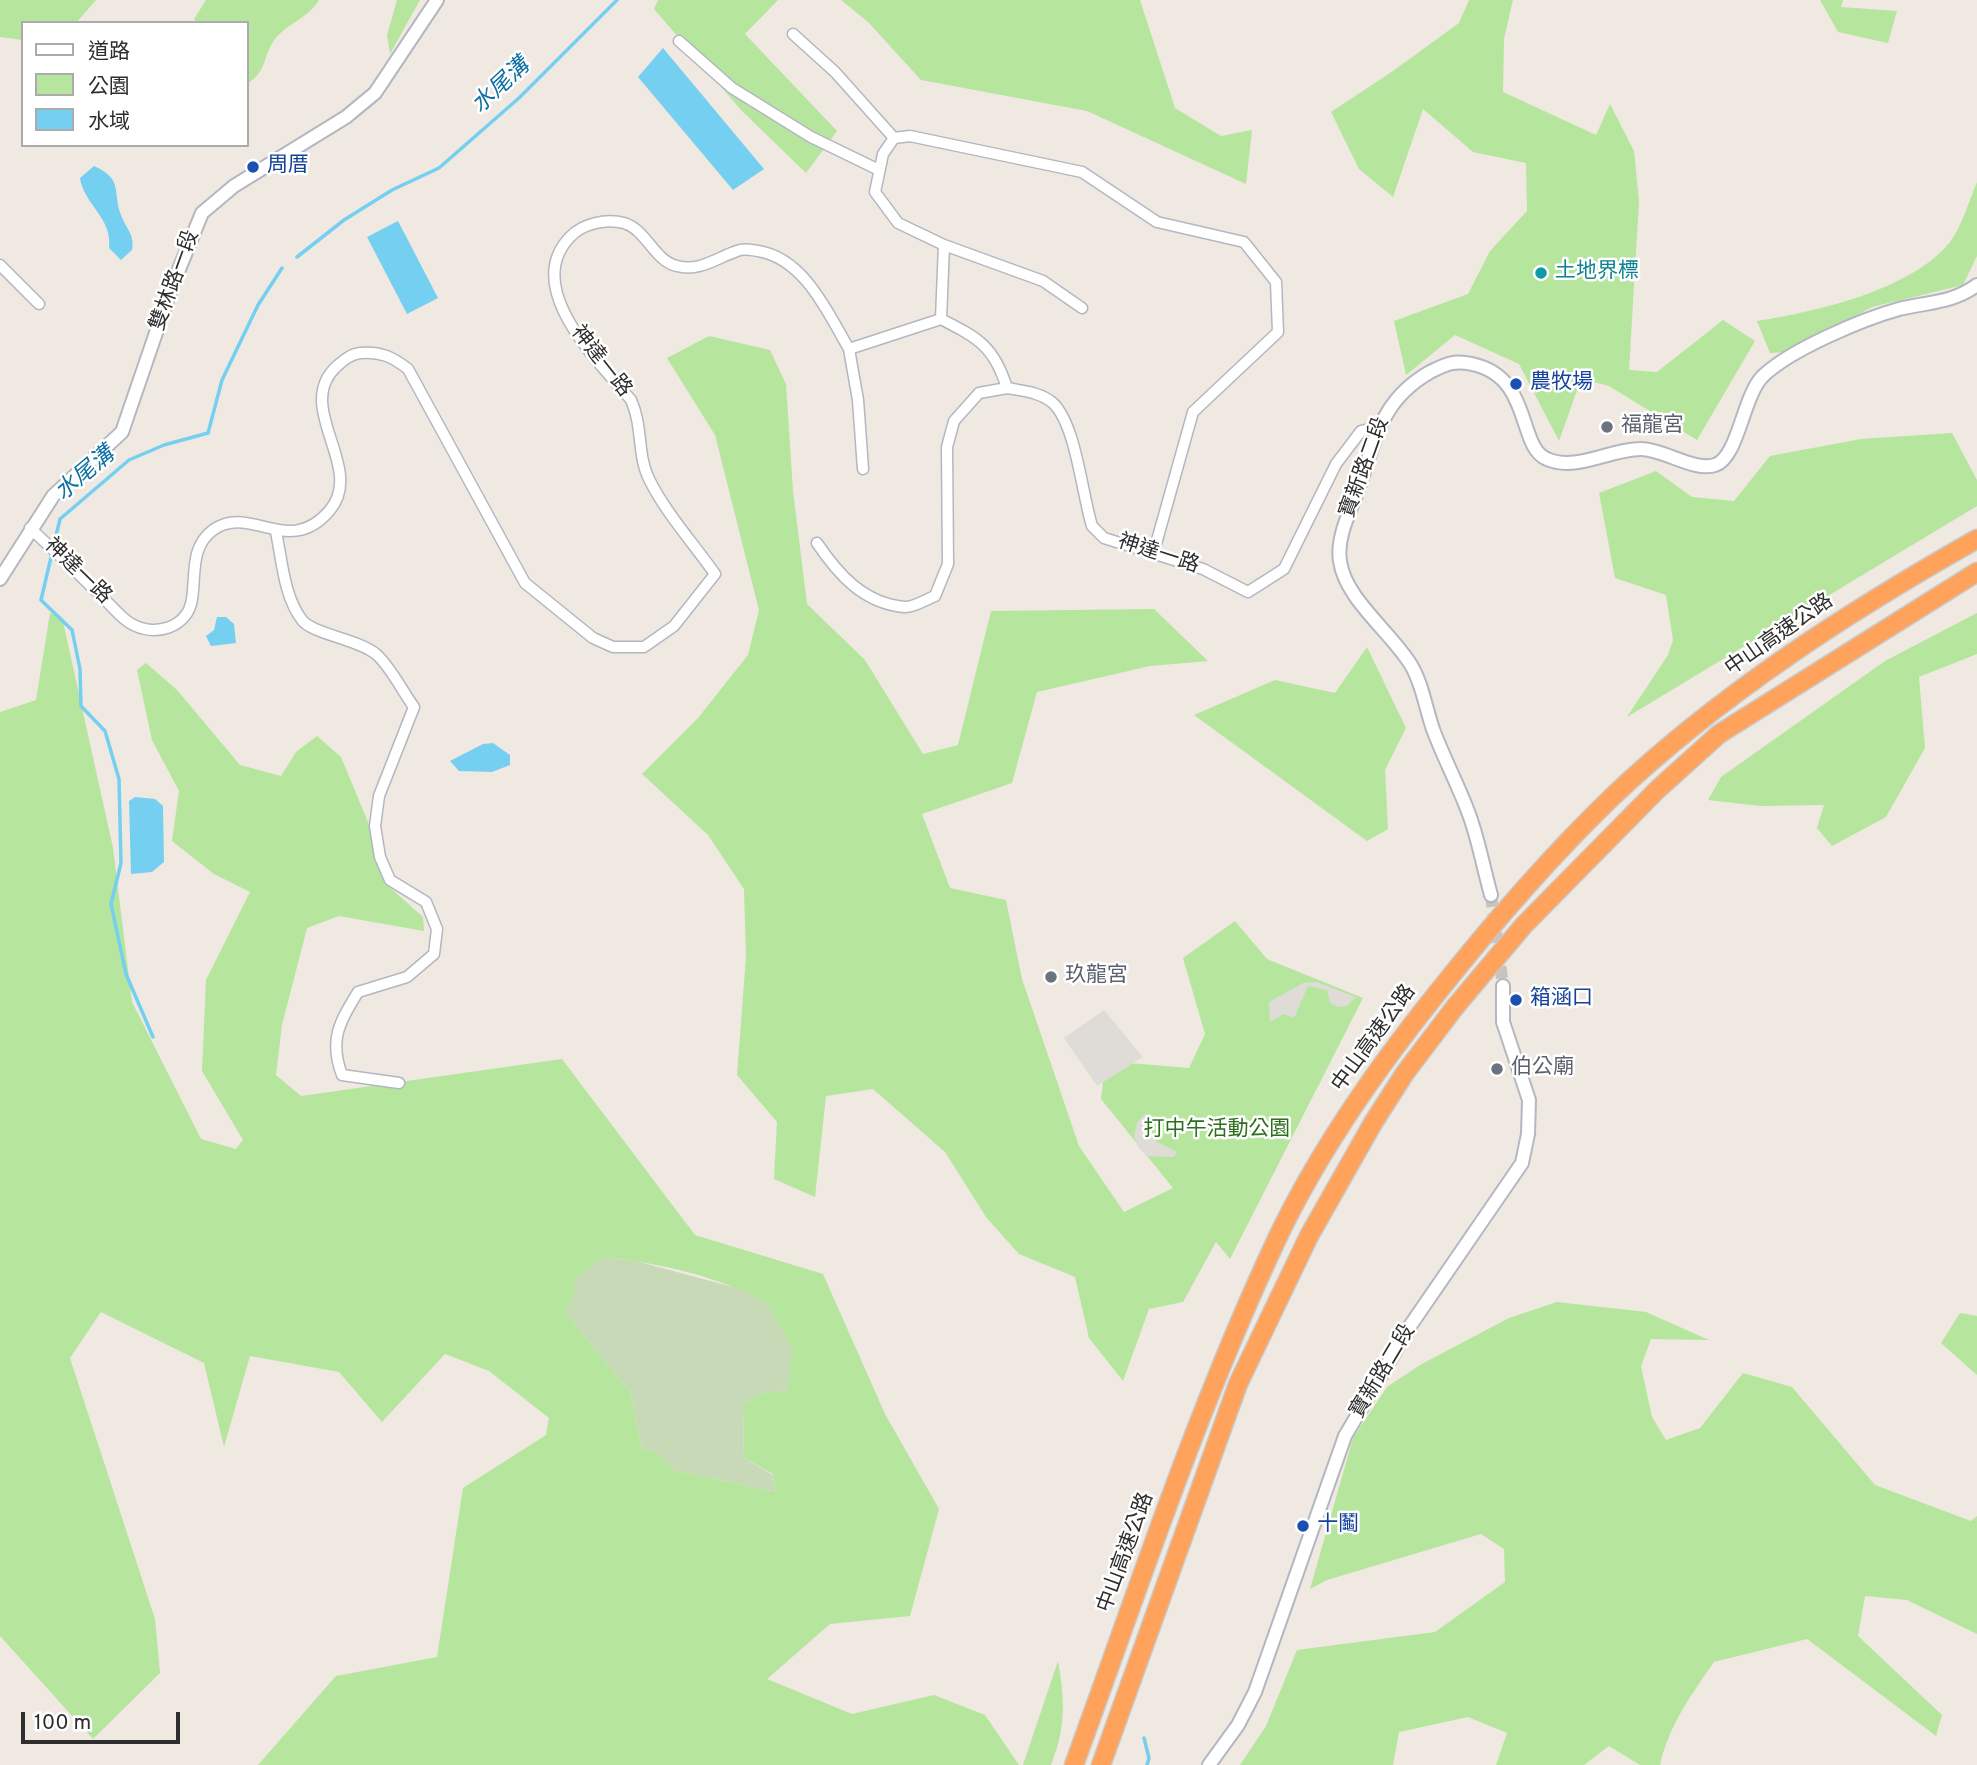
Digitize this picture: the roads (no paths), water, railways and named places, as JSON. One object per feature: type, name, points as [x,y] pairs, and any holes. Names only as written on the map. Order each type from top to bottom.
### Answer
[{"type":"highway","name":"中山高速公路","points":[[1074,1765],[1208,1396],[1276,1240],[1355,1105],[1393,1047],[1522,890],[1614,795],[1707,717],[1821,633],[1977,539]]},
{"type":"highway","points":[[1101,1765],[1238,1384],[1309,1236],[1373,1123],[1405,1073],[1455,1007],[1524,925],[1657,790],[1720,734],[1977,572]]},
{"type":"street","name":"雙林路一段","points":[[0,579],[30,528],[53,496],[121,432],[171,289],[202,213],[234,186],[346,117],[374,93],[437,0]]},
{"type":"street","points":[[793,34],[835,72],[894,138]]},
{"type":"street","points":[[679,41],[732,88],[811,137],[879,170]]},
{"type":"street","points":[[1082,308],[1044,281],[944,245],[898,223],[875,192],[883,154],[894,138],[911,136],[1082,172],[1157,222],[1244,242],[1276,282],[1278,331],[1193,412],[1154,551]]},
{"type":"street","name":"神達一路","points":[[30,528],[131,624],[158,631],[175,626],[188,611],[199,547],[213,530],[234,521],[276,532],[296,531],[314,525],[331,509],[340,489],[341,477],[322,408],[323,391],[329,373],[344,360],[355,353],[381,353],[408,369],[525,583],[593,638],[613,647],[644,647],[674,626],[715,574],[649,480],[643,461],[637,413],[631,400],[564,316],[556,287],[560,247],[575,231],[608,222],[625,223],[645,236],[659,255],[674,266],[698,268],[741,249],[772,254],[791,265],[822,304],[849,349]]},
{"type":"street","points":[[941,319],[944,245]]},
{"type":"street","points":[[0,265],[39,303]]},
{"type":"street","name":"寶新路二段","points":[[1491,895],[1468,811],[1434,731],[1413,667],[1382,625],[1346,585],[1339,560],[1341,537],[1378,427],[1392,401],[1424,376],[1451,361],[1485,368],[1511,388],[1522,407],[1532,445],[1542,458],[1561,463],[1638,449],[1658,451],[1697,465],[1715,465],[1728,456],[1748,399],[1763,377],[1778,366],[1865,318],[1954,300],[1977,285]]},
{"type":"street","points":[[817,542],[838,574],[865,593],[906,607],[935,596],[948,564],[947,447],[954,421],[979,393],[1007,388],[993,354],[979,339],[941,319],[849,349],[858,400],[863,469]]},
{"type":"street","name":"神達一路","points":[[1007,388],[1036,393],[1053,404],[1066,423],[1092,526],[1104,538],[1154,551],[1203,569],[1248,592],[1284,569],[1336,464],[1361,431],[1378,427]]},
{"type":"street","points":[[276,532],[291,600],[303,622],[316,629],[340,635],[376,654],[414,707],[379,796],[375,825],[380,856],[390,880],[426,902],[437,929],[434,954],[407,977],[358,992],[342,1017],[334,1052],[342,1075],[399,1083]]},
{"type":"street","name":"寶新路二段","points":[[1209,1765],[1238,1725],[1255,1692],[1345,1436],[1410,1326],[1522,1163],[1528,1134],[1529,1100],[1503,1022],[1503,986]]},
{"type":"water","points":[[663,48],[764,169],[733,190],[638,77]]},
{"type":"water","points":[[94,166],[113,181],[118,207],[131,236],[132,250],[121,260],[109,248],[107,228],[87,196],[80,178]]},
{"type":"water","points":[[398,221],[438,298],[407,314],[367,237]]},
{"type":"water","points":[[217,617],[226,617],[234,624],[236,643],[211,646],[206,636],[214,630]]},
{"type":"water","points":[[493,743],[510,755],[510,765],[492,772],[459,771],[450,761],[483,744]]},
{"type":"water","points":[[135,797],[155,799],[163,806],[164,862],[152,872],[131,874],[129,801]]},
{"type":"waterway","name":"水尾溝","points":[[297,257],[344,220],[392,190],[439,168],[519,98],[617,0]]},
{"type":"waterway","name":"水尾溝","points":[[153,1037],[126,974],[111,904],[121,863],[119,779],[105,731],[81,706],[80,669],[72,630],[41,600],[60,519],[129,460],[164,445],[208,433],[222,380],[258,305],[282,268]]},
{"type":"waterway","points":[[1144,1738],[1149,1758],[1147,1765]]},
{"type":"tunnel","points":[[1491,895],[1503,986]]},
{"type":"place","name":"周厝","points":[[253,167]]},
{"type":"place","name":"土地界標","points":[[1541,273]]},
{"type":"place","name":"農牧場","points":[[1516,384]]},
{"type":"place","name":"福龍宮","points":[[1607,427]]},
{"type":"place","name":"玖龍宮","points":[[1051,977]]},
{"type":"place","name":"箱涵口","points":[[1516,1000]]},
{"type":"place","name":"伯公廟","points":[[1497,1069]]},
{"type":"place","name":"十鬮","points":[[1303,1526]]},
{"type":"park label","name":"打中午活動公園","points":[[1217,1131]]}]
